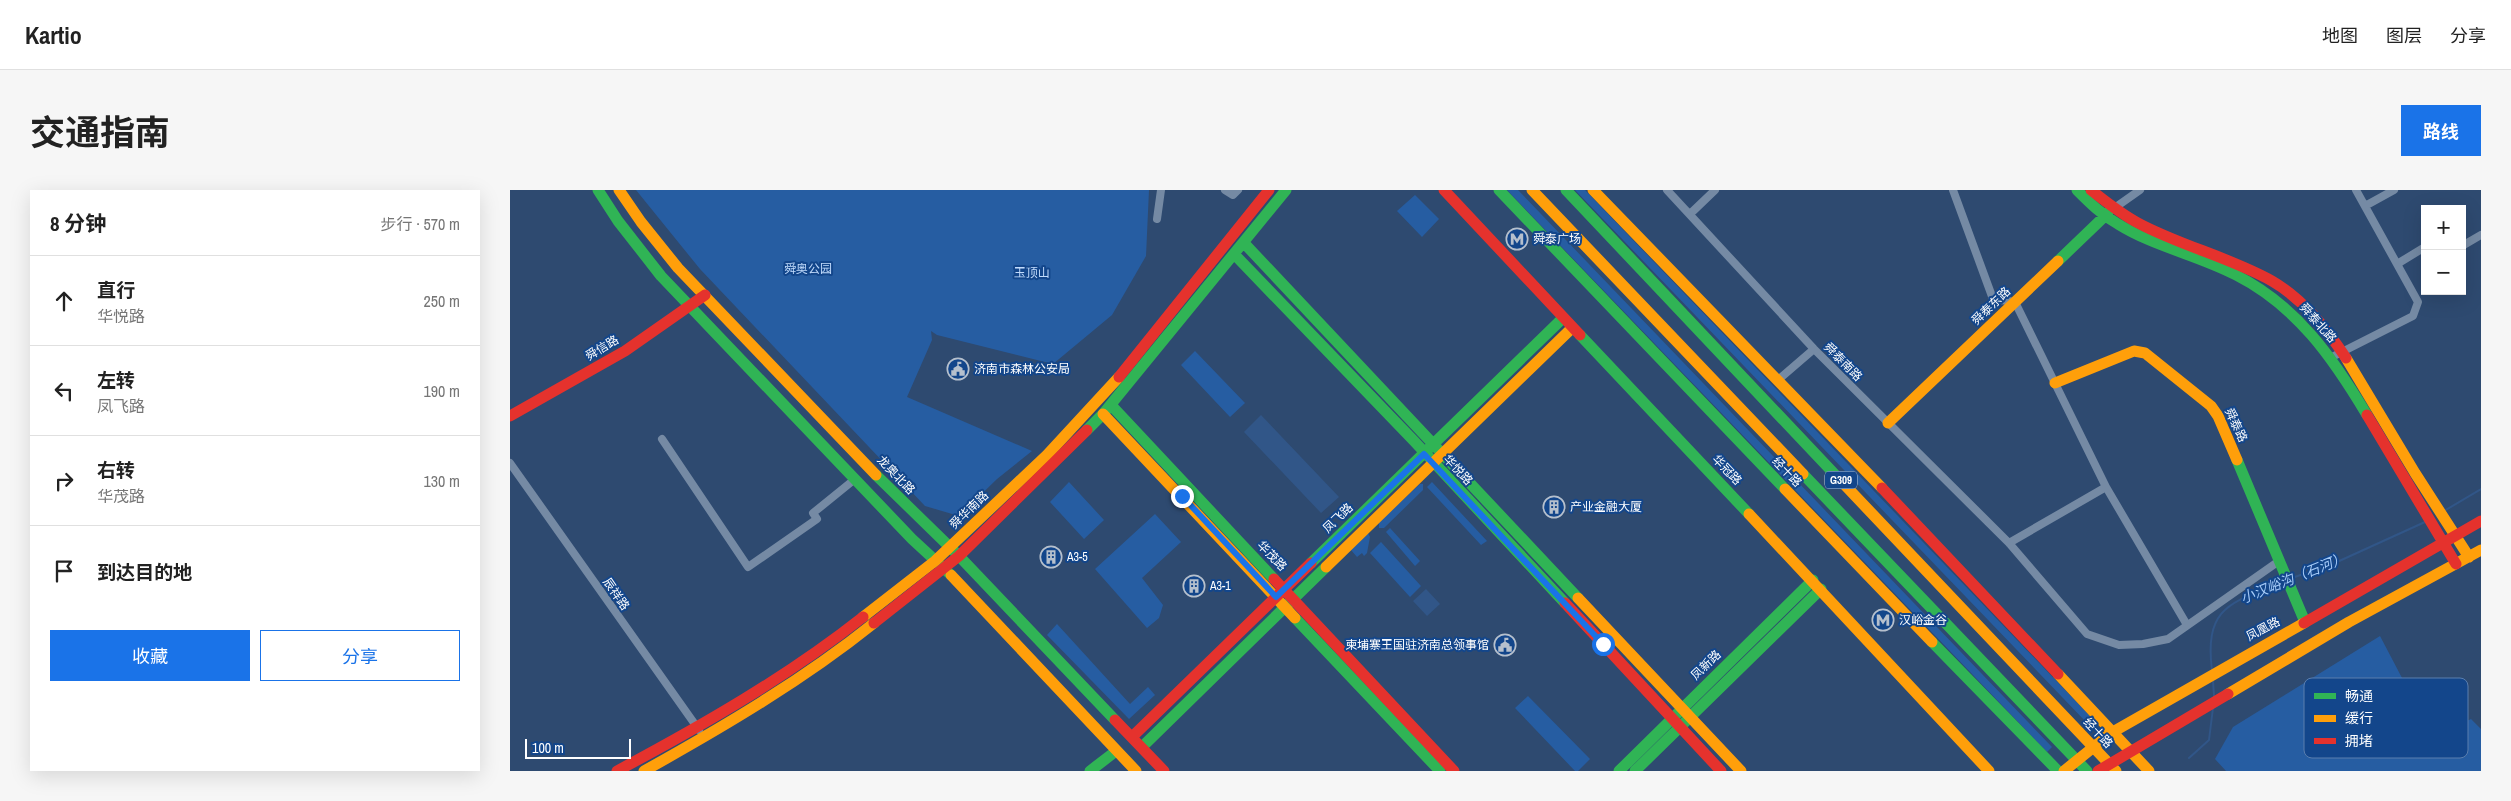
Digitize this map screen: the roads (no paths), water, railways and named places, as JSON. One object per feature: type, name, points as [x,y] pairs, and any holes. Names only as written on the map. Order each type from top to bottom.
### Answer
[{"type":"main road","points":[[598,190],[648,260],[690,306],[855,479],[940,564],[1136,771]]},
{"type":"main road","name":"龙奥北路","points":[[619,190],[659,245],[704,295],[895,495],[959,556],[1164,771]]},
{"type":"main road","name":"舜华南路","points":[[940,564],[950,547],[1047,455],[1123,373],[1269,190]]},
{"type":"main road","name":"舜华南路","points":[[644,771],[819,652],[940,564],[959,556],[1103,414],[1286,190]]},
{"type":"main road","name":"华冠路","points":[[1444,190],[1572,328],[1817,585],[1988,771]]},
{"type":"main road","name":"经十路","points":[[1499,190],[2058,771]]},
{"type":"main road","name":"经十路","points":[[1532,190],[2077,760]]},
{"type":"main road","name":"经十路","points":[[1566,190],[2112,768]]},
{"type":"main road","name":"经十路","points":[[1593,190],[1778,380],[2149,771]]},
{"type":"main road","name":"舜泰北路","points":[[2077,190],[2093,208],[2117,226],[2180,254],[2229,272],[2258,287],[2280,303],[2304,326],[2344,377],[2456,564]]},
{"type":"main road","points":[[2091,190],[2120,214],[2267,278],[2298,299],[2342,351],[2469,557]]},
{"type":"main road","name":"舜泰东路","points":[[1888,423],[2104,216],[2114,209]]},
{"type":"main road","points":[[1244,243],[1432,445],[1437,459],[1741,771]]},
{"type":"main road","name":"华悦路","points":[[1234,254],[1424,454],[1437,459],[1721,771]]},
{"type":"main road","name":"舜信路","points":[[510,416],[625,351],[704,295]]},
{"type":"main road","name":"凤飞路","points":[[1132,737],[1563,318]]},
{"type":"main road","points":[[1142,747],[1572,328]]},
{"type":"main road","name":"舜泰路","points":[[2055,383],[2134,351],[2145,353],[2211,406],[2218,416],[2305,622]]},
{"type":"main road","name":"华茂路","points":[[1111,405],[1199,501],[1284,588],[1290,603],[1437,770]]},
{"type":"main road","name":"华茂路","points":[[1103,414],[1276,597],[1290,603],[1454,771]]},
{"type":"main road","name":"凤凰路","points":[[2064,771],[2111,733],[2481,521]]},
{"type":"main road","points":[[2098,771],[2112,768],[2129,752],[2225,694],[2349,622],[2481,550]]},
{"type":"main road","points":[[1636,771],[1690,718],[1817,585]]},
{"type":"main road","name":"凤新路","points":[[1620,771],[1681,709],[1817,585]]},
{"type":"main road","name":"舜华南路","points":[[617,771],[701,733]]},
{"type":"main road","points":[[1090,771],[1116,751]]},
{"type":"main road","name":"G309","points":[[2077,760],[2087,771]]},
{"type":"street","points":[[1156,219],[1162,190]]},
{"type":"street","points":[[1225,190],[1232,195],[1238,190]]},
{"type":"street","name":"舜泰南路","points":[[1667,190],[1814,349],[2009,543],[2087,634],[2119,645],[2143,644],[2168,639],[2279,561]]},
{"type":"street","points":[[1690,214],[1715,190]]},
{"type":"street","points":[[1953,190],[1993,299],[2015,302],[2106,487],[2187,625]]},
{"type":"street","points":[[2114,209],[2140,190]]},
{"type":"street","points":[[2330,358],[2413,316],[2418,302],[2356,190]]},
{"type":"street","points":[[2365,206],[2394,190]]},
{"type":"street","points":[[2466,244],[2481,235]]},
{"type":"street","points":[[2396,264],[2421,249]]},
{"type":"street","points":[[1778,380],[1814,349]]},
{"type":"street","points":[[662,439],[748,567],[817,519],[813,513],[855,479]]},
{"type":"street","name":"辰祥路","points":[[510,463],[701,733]]},
{"type":"street","points":[[2009,543],[2106,487]]},
{"type":"waterway","name":"小汉峪沟（石河）","points":[[2444,511],[2481,489]]},
{"type":"waterway","name":"小汉峪沟（石河）","points":[[2292,578],[2337,562],[2425,522]]},
{"type":"waterway","name":"小汉峪沟（石河）","points":[[2212,671],[2212,633],[2217,620],[2235,602],[2282,582]]},
{"type":"waterway","name":"小汉峪沟（石河）","points":[[2213,680],[2214,696]]},
{"type":"waterway","name":"小汉峪沟（石河）","points":[[2189,758],[2209,740],[2213,708]]},
{"type":"place","name":"舜泰广场","points":[[1517,239]]},
{"type":"place","name":"济南市森林公安局","points":[[958,369]]},
{"type":"place","name":"产业金融大厦","points":[[1554,507]]},
{"type":"place","name":"A3-5","points":[[1051,557]]},
{"type":"place","name":"A3-1","points":[[1194,586]]},
{"type":"place","name":"汉峪金谷","points":[[1883,620]]},
{"type":"place","name":"柬埔寨王国驻济南总领事馆","points":[[1505,645]]},
{"type":"park label","name":"舜奥公园","points":[[808,269]]},
{"type":"park label","name":"玉顶山","points":[[1032,273]]}]
